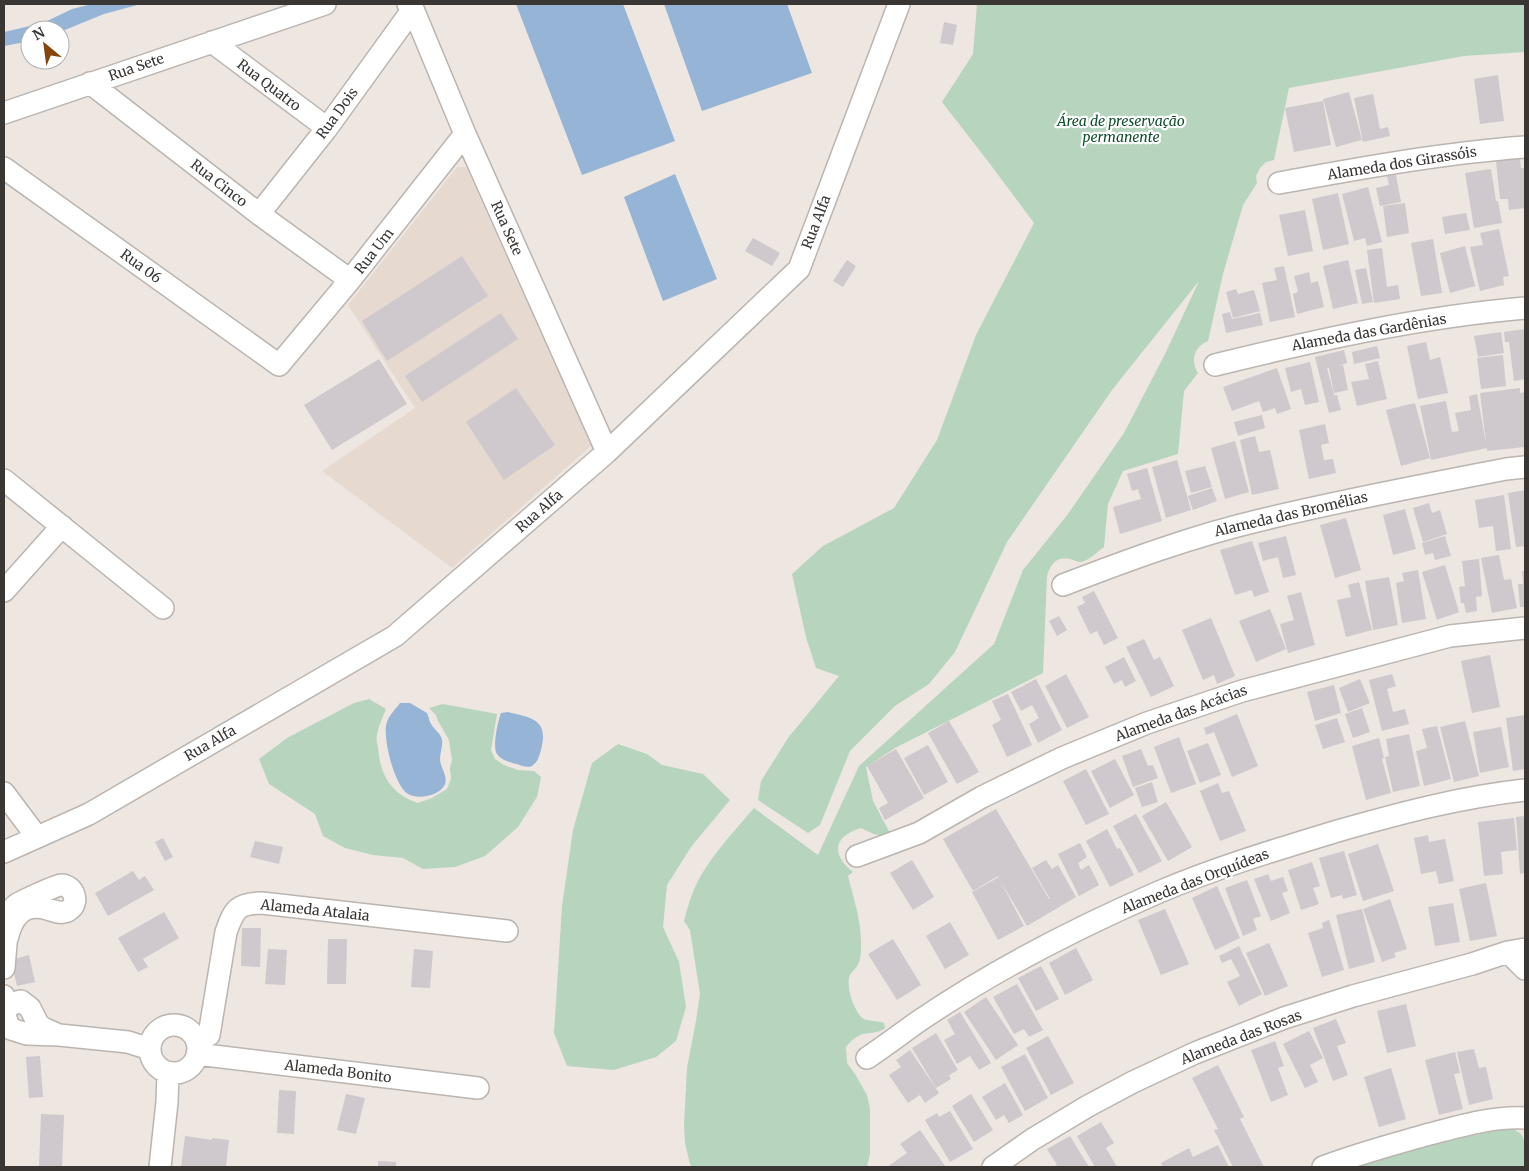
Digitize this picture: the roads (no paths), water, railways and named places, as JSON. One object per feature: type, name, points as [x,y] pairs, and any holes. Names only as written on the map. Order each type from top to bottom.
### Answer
[{"type":"street","name":"Rua Sete","points":[[4,113],[325,4]]},
{"type":"street","name":"Rua Alfa","points":[[4,852],[89,814],[395,636],[607,452],[799,269],[899,4]]},
{"type":"street","name":"Rua Sete","points":[[410,6],[607,452]]},
{"type":"street","name":"Rua Dois","points":[[259,214],[327,128],[410,6]]},
{"type":"street","name":"Rua Quatro","points":[[212,42],[327,128]]},
{"type":"street","name":"Rua Cinco","points":[[90,83],[259,214],[350,280]]},
{"type":"street","name":"Rua Um","points":[[279,365],[350,280],[465,134]]},
{"type":"street","name":"Alameda dos Girassóis","points":[[1279,183],[1413,160],[1525,147]]},
{"type":"street","name":"Rua 06","points":[[4,168],[279,365]]},
{"type":"street","name":"Alameda das Gardênias","points":[[1215,365],[1361,332],[1439,319],[1525,308]]},
{"type":"street","name":"Alameda das Bromélias","points":[[1063,585],[1128,559],[1260,520],[1373,495],[1525,467]]},
{"type":"street","points":[[4,480],[163,608]]},
{"type":"street","points":[[4,591],[62,526]]},
{"type":"street","name":"Alameda das Acácias","points":[[857,856],[919,833],[982,797],[1062,758],[1147,723],[1242,691],[1450,636],[1525,628]]},
{"type":"street","name":"Alameda das Orquídeas","points":[[867,1058],[973,987],[1041,948],[1160,892],[1241,861],[1402,812],[1461,799],[1525,790]]},
{"type":"street","points":[[4,793],[36,837]]},
{"type":"street","name":"Alameda Atalaia","points":[[197,1048],[209,1035],[226,932],[230,920],[238,909],[247,903],[262,903],[507,931]]},
{"type":"street","points":[[4,968],[7,939]]},
{"type":"street","name":"Alameda das Rosas","points":[[993,1167],[1033,1139],[1133,1082],[1195,1053],[1284,1018],[1353,996],[1472,964],[1516,950],[1525,969]]},
{"type":"street","points":[[4,982],[10,992],[10,1003],[5,1019],[11,1029],[18,1032],[128,1042],[150,1049]]},
{"type":"street","points":[[174,1025],[189,1030],[194,1036],[197,1048],[195,1062],[184,1072],[176,1074],[161,1070],[154,1064],[150,1049],[155,1035],[160,1030],[174,1025]]},
{"type":"street","name":"Alameda Bonito","points":[[197,1048],[478,1088]]},
{"type":"street","points":[[160,1167],[168,1073]]},
{"type":"street","points":[[1323,1167],[1352,1156],[1453,1128],[1508,1117],[1525,1118]]},
{"type":"water","points":[[92,4],[141,4],[104,14],[70,28],[70,20],[49,20],[72,9]]},
{"type":"water","points":[[516,4],[623,4],[675,141],[582,175]]},
{"type":"water","points":[[664,4],[787,4],[812,73],[702,111]]},
{"type":"water","points":[[20,28],[20,43],[4,46],[4,32]]},
{"type":"water","points":[[675,174],[717,279],[663,301],[624,197]]},
{"type":"water","points":[[400,703],[410,703],[427,713],[431,724],[442,740],[440,759],[446,781],[443,787],[434,794],[421,797],[408,794],[398,782],[394,772],[388,752],[386,726]]},
{"type":"water","points":[[508,712],[531,718],[540,726],[543,732],[541,750],[537,761],[532,766],[528,767],[509,762],[497,754],[495,740],[498,722],[501,713]]},
{"type":"park label","name":"Área de preservação permanente","points":[[1121,130]]}]
